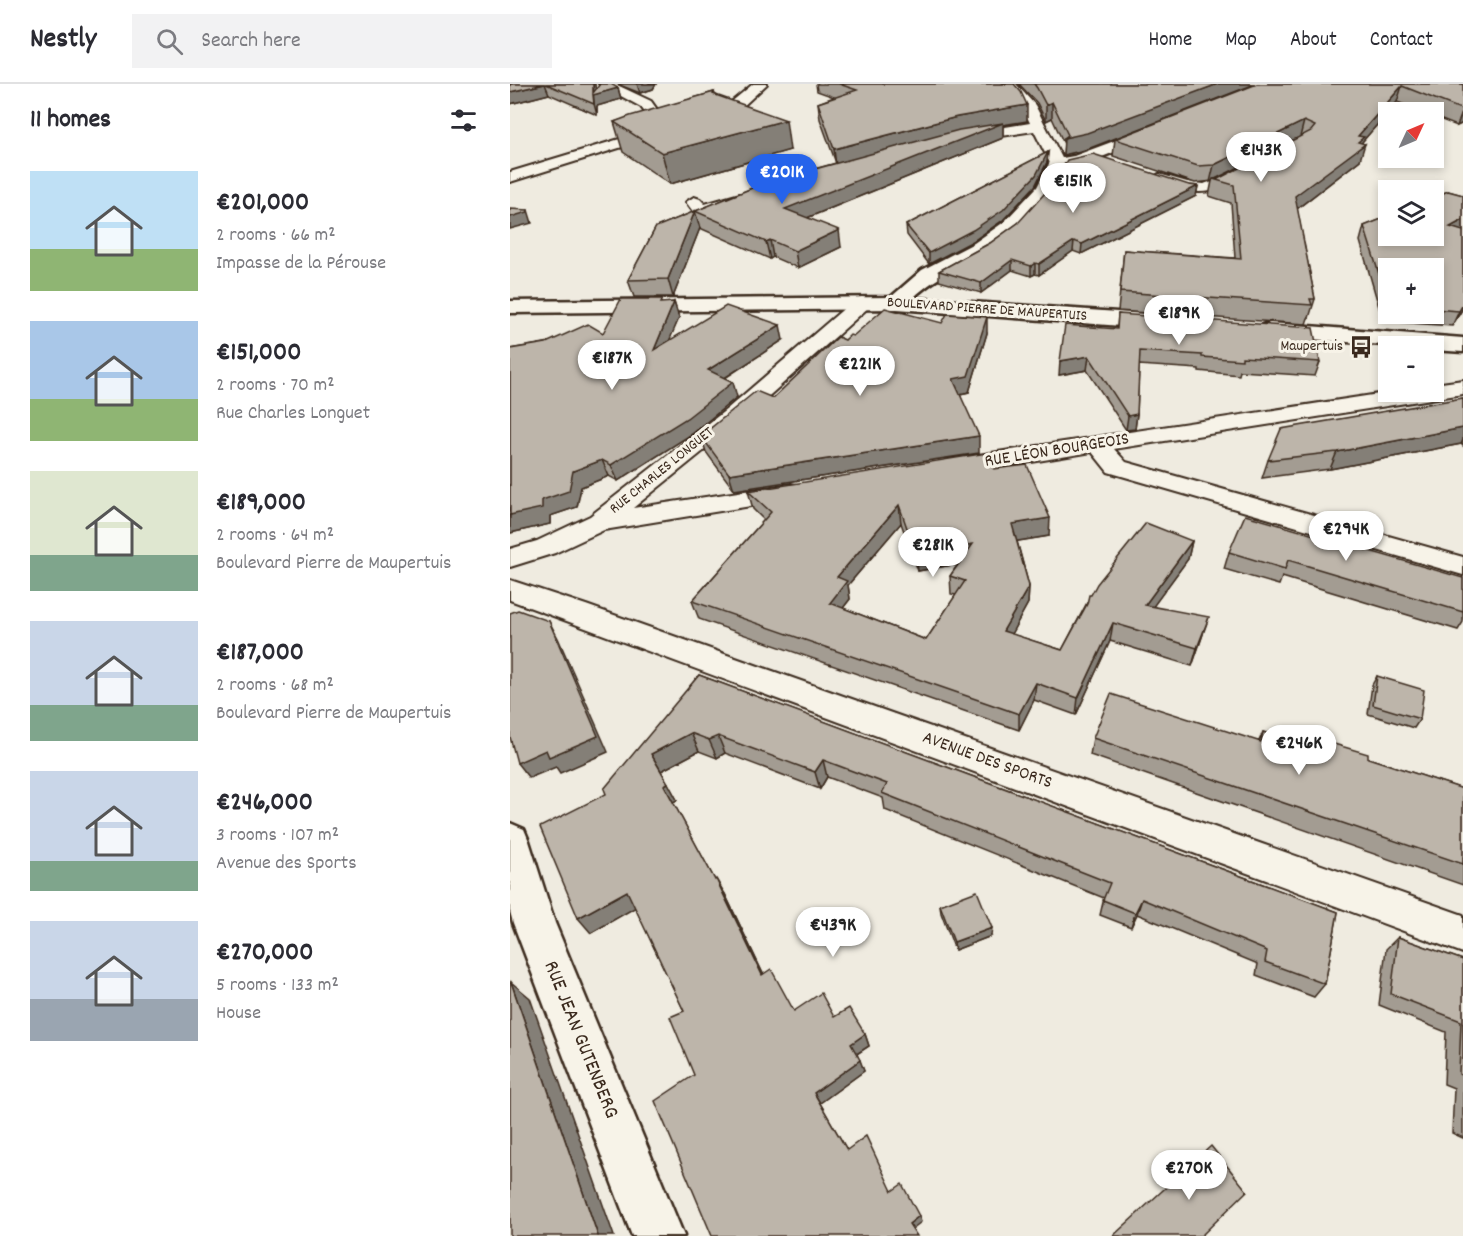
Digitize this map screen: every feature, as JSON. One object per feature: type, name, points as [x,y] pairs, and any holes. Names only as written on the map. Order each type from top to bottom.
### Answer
[{"type":"street","points":[[605,84],[646,104],[664,129]]},
{"type":"street","points":[[510,177],[718,114],[735,106],[761,84]]},
{"type":"street","points":[[897,303],[918,282],[993,240],[1016,223],[1054,176],[1057,164],[1040,126],[1028,105],[1009,84]]},
{"type":"street","points":[[1057,164],[1091,156],[1169,125]]},
{"type":"street","points":[[947,142],[1040,126]]},
{"type":"street","points":[[1091,156],[1115,164]]},
{"type":"street","points":[[1144,174],[1194,190],[1214,189],[1262,164]]},
{"type":"street","points":[[694,202],[701,210],[757,194]]},
{"type":"street","name":"RUE CHARLES LONGUET","points":[[598,522],[735,414],[862,303]]},
{"type":"street","name":"BOULEVARD PIERRE DE MAUPERTUIS","points":[[510,308],[897,303],[1182,324]]},
{"type":"street","points":[[1253,329],[1463,345]]},
{"type":"street","name":"RUE LÉON BOURGEOIS","points":[[1444,390],[1463,387]]},
{"type":"street","name":"RUE LÉON BOURGEOIS","points":[[935,470],[1378,400]]},
{"type":"street","points":[[1099,444],[1105,455],[1117,467],[1463,566]]},
{"type":"street","points":[[510,558],[546,547],[598,522],[819,488]]},
{"type":"street","name":"AVENUE DES SPORTS","points":[[510,590],[1463,934]]},
{"type":"street","name":"RUE JEAN GUTENBERG","points":[[510,841],[534,923],[658,1236]]},
{"type":"building","points":[[510,84],[544,84],[510,92]]},
{"type":"building","points":[[546,84],[593,84],[593,93],[600,84],[611,84],[618,88],[593,95],[594,104]]},
{"type":"building","points":[[839,84],[1014,84],[1027,105],[957,117],[834,149],[818,103],[857,90]]},
{"type":"building","points":[[1034,84],[1218,84],[1087,133],[1064,138],[1068,135],[1052,102],[1046,105]]},
{"type":"building","points":[[1257,84],[1463,84],[1463,110],[1402,86],[1388,102],[1378,102],[1378,113],[1358,136],[1364,137],[1358,142],[1365,144],[1295,196],[1315,299],[1310,299],[1312,305],[1120,292],[1124,250],[1241,259],[1234,185],[1213,179],[1218,179],[1311,131],[1315,126],[1304,121],[1214,165],[1198,166],[1115,139]]},
{"type":"building","points":[[714,92],[713,94],[786,120],[662,153],[614,122],[630,116]]},
{"type":"building","points":[[1003,123],[785,209],[839,230],[795,251],[770,240],[766,242],[695,211],[767,182],[959,130]]},
{"type":"building","points":[[1048,152],[1036,175],[1003,210],[973,230],[929,253],[906,225]]},
{"type":"building","points":[[1093,154],[1198,186],[1082,244],[1074,241],[1039,264],[1035,263],[1031,266],[1012,260],[981,283],[939,271],[990,243],[1018,223],[1053,184],[1067,160]]},
{"type":"building","points":[[1448,191],[1463,195],[1463,220],[1450,227],[1463,231],[1463,304],[1459,311],[1444,310],[1444,258],[1378,258],[1378,271],[1364,226],[1378,220],[1378,246],[1444,246],[1444,193]]},
{"type":"building","points":[[510,209],[528,210],[528,212],[510,217]]},
{"type":"building","points":[[695,211],[668,279],[628,280],[656,227]]},
{"type":"building","points":[[621,299],[663,299],[661,303],[674,302],[654,350],[726,306],[780,325],[708,370],[733,382],[687,418],[611,465],[602,460],[573,471],[569,491],[542,500],[542,508],[510,515],[510,349],[546,343],[588,324],[603,333]]},
{"type":"building","points":[[885,308],[942,323],[947,314],[987,317],[968,376],[953,379],[979,436],[729,474],[701,436],[756,391],[773,398],[838,337],[845,340],[850,335],[853,336]]},
{"type":"building","points":[[1118,314],[1313,328],[1320,362],[1242,357],[1242,360],[1140,351],[1137,414],[1128,416],[1089,356],[1060,361],[1065,325],[1117,329]]},
{"type":"building","points":[[1463,398],[1463,428],[1337,452],[1268,460],[1281,429]]},
{"type":"building","points":[[987,453],[994,469],[1027,465],[1050,518],[1012,524],[1029,586],[1003,631],[1062,650],[1087,604],[1089,595],[1146,523],[1192,541],[1145,605],[1209,617],[1197,648],[1113,623],[1078,698],[1036,683],[1019,714],[692,601],[771,512],[748,491]],"holes":[[[899,505],[916,554],[973,544],[950,576],[965,581],[926,640],[830,603],[847,581],[837,577]]]},
{"type":"building","points":[[1245,515],[1463,578],[1463,612],[1288,560],[1285,569],[1229,552]]},
{"type":"building","points":[[518,610],[549,621],[598,736],[549,757],[546,750],[517,763],[510,737],[510,613]]},
{"type":"building","points":[[699,675],[1338,912],[1325,984],[1265,962],[1267,951],[1142,899],[1135,913],[1103,900],[1110,883],[882,793],[887,784],[823,760],[815,772],[718,736],[709,740],[691,733],[651,754],[668,783],[664,785],[716,879],[762,975],[771,969],[794,1011],[821,993],[834,1017],[849,1008],[865,1034],[851,1044],[860,1060],[814,1093],[847,1150],[866,1136],[892,1191],[902,1184],[919,1216],[909,1224],[917,1236],[712,1236],[655,1101],[694,1075],[670,1017],[684,1011],[627,891],[578,918],[540,827],[606,794],[604,789]]},
{"type":"building","points":[[1377,676],[1424,690],[1420,719],[1373,705]]},
{"type":"building","points":[[1111,694],[1261,742],[1263,732],[1322,751],[1324,741],[1368,754],[1368,758],[1463,789],[1463,864],[1093,738]]},
{"type":"building","points":[[977,891],[992,928],[954,942],[940,905]]},
{"type":"building","points":[[1398,937],[1463,960],[1463,1076],[1459,1074],[1461,1021],[1391,994]]},
{"type":"building","points":[[511,982],[598,1236],[510,1236]]},
{"type":"building","points":[[1211,1146],[1247,1191],[1201,1236],[1113,1236]]},
{"type":"place","name":"Maupertuis","points":[[1361,347]]}]
